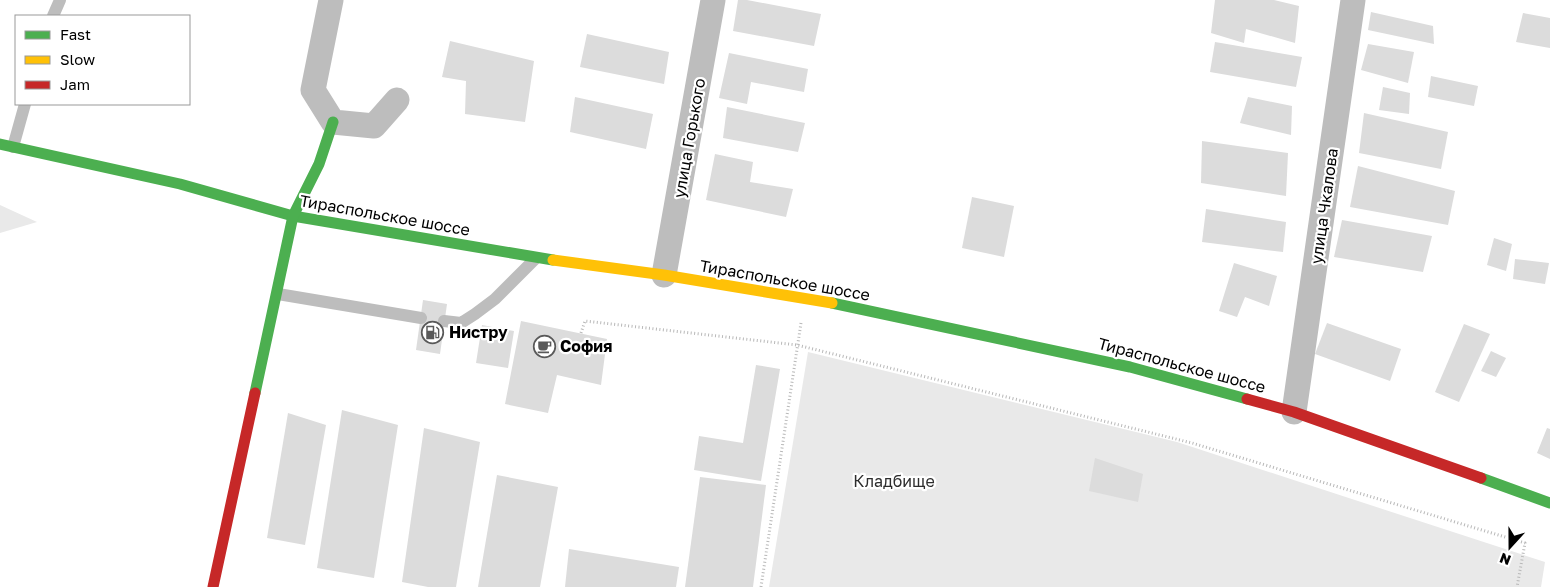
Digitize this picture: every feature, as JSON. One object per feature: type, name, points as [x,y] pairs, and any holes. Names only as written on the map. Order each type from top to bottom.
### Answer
[{"type":"main road","points":[[213,587],[278,294],[293,216],[320,164],[333,122]]},
{"type":"main road","name":"Тираспольское шоссе","points":[[0,144],[180,184],[293,216],[536,258],[664,275],[804,298],[1130,366],[1294,412],[1550,504]]},
{"type":"street","points":[[331,0],[313,90],[333,122],[374,126],[397,100]]},
{"type":"street","name":"улица Горького","points":[[664,275],[713,0]]},
{"type":"street","name":"улица Чкалова","points":[[1294,412],[1353,0]]},
{"type":"lane","points":[[53,15],[60,0]]},
{"type":"lane","points":[[13,147],[25,105]]},
{"type":"lane","points":[[444,321],[461,323],[475,314],[495,299],[536,258]]},
{"type":"lane","points":[[278,294],[421,318]]},
{"type":"path","points":[[760,587],[804,298]]},
{"type":"path","points":[[581,333],[585,321],[798,345],[1192,443],[1525,543],[1517,587]]},
{"type":"green space","points":[[0,205],[37,222],[0,233]]},
{"type":"green space","name":"Кладбище","points":[[808,352],[1177,442],[1545,562],[1541,587],[769,587]]},
{"type":"building","points":[[738,0],[821,14],[814,46],[733,31]]},
{"type":"building","points":[[1215,0],[1274,0],[1299,6],[1295,43],[1246,29],[1244,43],[1211,33]]},
{"type":"building","points":[[1371,12],[1433,26],[1434,44],[1368,30]]},
{"type":"building","points":[[1523,13],[1550,18],[1550,48],[1516,42]]},
{"type":"building","points":[[587,34],[669,52],[664,84],[580,67]]},
{"type":"building","points":[[450,41],[534,61],[525,122],[465,114],[466,81],[442,77]]},
{"type":"building","points":[[1215,42],[1302,57],[1296,87],[1210,72]]},
{"type":"building","points":[[1368,44],[1414,52],[1408,83],[1361,70]]},
{"type":"building","points":[[729,53],[808,69],[804,92],[751,82],[747,104],[719,98]]},
{"type":"building","points":[[1431,76],[1478,86],[1474,106],[1428,97]]},
{"type":"building","points":[[1383,87],[1410,93],[1409,114],[1379,110]]},
{"type":"building","points":[[575,97],[653,114],[646,149],[570,132]]},
{"type":"building","points":[[1248,97],[1292,106],[1291,135],[1240,123]]},
{"type":"building","points":[[727,107],[805,123],[798,152],[723,138]]},
{"type":"building","points":[[1364,113],[1448,132],[1441,169],[1359,153]]},
{"type":"building","points":[[1202,141],[1288,153],[1286,196],[1201,183]]},
{"type":"building","points":[[715,154],[753,162],[750,182],[793,189],[786,217],[706,200]]},
{"type":"building","points":[[1358,166],[1455,191],[1448,225],[1350,207]]},
{"type":"building","points":[[972,197],[1014,206],[1004,257],[962,248]]},
{"type":"building","points":[[1206,209],[1286,222],[1283,252],[1202,242]]},
{"type":"building","points":[[1342,220],[1432,236],[1423,272],[1334,257]]},
{"type":"building","points":[[1494,238],[1512,244],[1506,271],[1487,265]]},
{"type":"building","points":[[1515,259],[1549,263],[1545,284],[1513,279]]},
{"type":"building","points":[[1234,263],[1277,276],[1269,306],[1245,297],[1237,317],[1219,311]]},
{"type":"building","points":[[423,300],[447,304],[440,354],[416,350]]},
{"type":"building","points":[[521,321],[607,339],[601,385],[557,375],[548,413],[505,404]]},
{"type":"building","points":[[1327,323],[1401,349],[1390,381],[1315,354]]},
{"type":"building","points":[[1464,324],[1490,334],[1459,402],[1435,392]]},
{"type":"building","points":[[482,325],[514,331],[508,368],[476,363]]},
{"type":"building","points":[[1491,351],[1506,358],[1496,377],[1481,371]]},
{"type":"building","points":[[756,365],[780,369],[761,481],[694,470],[699,436],[743,443]]},
{"type":"building","points":[[342,410],[398,425],[374,578],[317,568]]},
{"type":"building","points":[[288,413],[326,425],[305,545],[267,538]]},
{"type":"building","points":[[424,428],[480,442],[456,587],[428,587],[402,582]]},
{"type":"building","points":[[1547,428],[1550,429],[1550,459],[1537,453]]},
{"type":"building","points":[[1095,458],[1143,474],[1138,502],[1089,491]]},
{"type":"building","points":[[497,475],[558,487],[540,587],[478,587]]},
{"type":"building","points":[[700,477],[766,485],[753,587],[685,587]]},
{"type":"building","points":[[569,549],[679,567],[676,587],[565,587]]},
{"type":"traffic: fast","points":[[255,393],[293,216],[319,164],[333,122]]},
{"type":"traffic: fast","points":[[0,144],[180,184],[293,216],[553,260]]},
{"type":"traffic: fast","points":[[832,303],[1130,367],[1247,399]]},
{"type":"traffic: fast","points":[[1481,478],[1550,503]]},
{"type":"traffic: slow","points":[[553,260],[664,275],[832,303]]},
{"type":"traffic: jam","points":[[213,587],[255,393]]},
{"type":"traffic: jam","points":[[1247,399],[1294,412],[1481,478]]},
{"type":"place","name":"Нистру","points":[[433,332]]},
{"type":"place","name":"София","points":[[544,346]]}]
